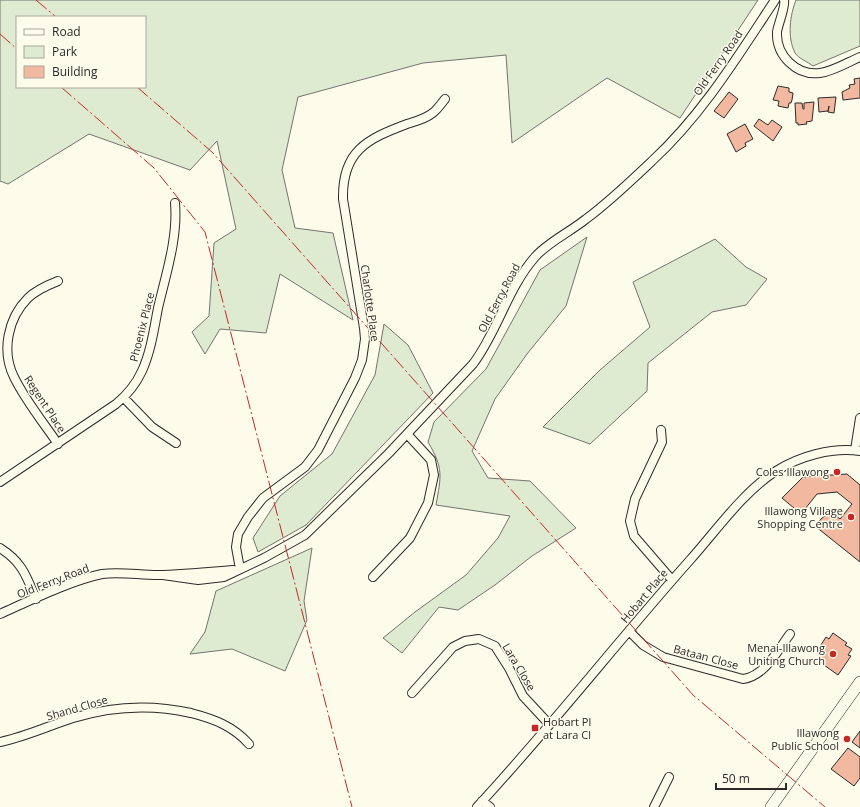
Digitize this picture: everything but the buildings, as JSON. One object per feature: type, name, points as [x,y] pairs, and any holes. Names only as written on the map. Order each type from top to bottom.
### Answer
[{"type":"street","name":"Old Ferry Road","points":[[0,614],[36,598],[95,576],[114,573],[163,575],[183,579],[208,580],[224,577],[264,558],[305,535],[407,434],[479,356],[516,284],[530,263],[541,252],[605,204],[677,136],[712,93],[775,0]]},
{"type":"street","points":[[784,0],[777,33],[780,49],[789,63],[805,72],[821,73],[860,56]]},
{"type":"street","name":"Charlotte Place","points":[[240,569],[236,541],[243,525],[263,498],[298,473],[311,460],[347,394],[362,360],[365,339],[364,328],[343,199],[343,187],[351,162],[356,153],[368,141],[385,132],[424,118],[435,111],[445,99]]},
{"type":"street","name":"Phoenix Place","points":[[0,482],[124,398],[140,376],[148,356],[173,242],[176,221],[175,203]]},
{"type":"street","name":"Regent Place","points":[[58,281],[35,292],[21,306],[9,331],[7,351],[10,368],[17,384],[58,444]]},
{"type":"street","points":[[124,398],[152,427],[176,443]]},
{"type":"street","points":[[857,450],[860,418]]},
{"type":"street","points":[[661,430],[662,442],[635,499],[630,521],[634,536],[672,580]]},
{"type":"street","points":[[373,576],[402,548],[410,538],[428,503],[434,475],[431,460],[407,434]]},
{"type":"street","name":"Hobart Place","points":[[480,804],[672,580],[748,494],[772,474],[787,465],[806,457],[830,452],[857,450]]},
{"type":"street","points":[[0,548],[12,556],[23,568],[36,598]]},
{"type":"street","name":"Bataan Close","points":[[629,631],[643,645],[663,657],[743,679],[757,675],[790,634]]},
{"type":"street","name":"Lara Close","points":[[412,693],[453,647],[464,641],[479,639],[494,646],[510,668],[523,696],[549,724]]},
{"type":"street","points":[[771,807],[860,682]]},
{"type":"street","name":"Shand Close","points":[[0,742],[94,712],[143,707],[168,709],[219,721],[237,732],[249,744]]},
{"type":"street","points":[[654,807],[669,777]]},
{"type":"street","points":[[480,804],[490,807]]},
{"type":"green space","points":[[0,0],[758,0],[680,118],[607,78],[512,143],[506,55],[423,63],[298,97],[282,170],[295,228],[333,233],[353,320],[280,274],[266,333],[220,329],[205,354],[192,332],[209,316],[214,243],[236,229],[217,141],[190,170],[89,134],[8,184],[0,181]]},
{"type":"green space","points":[[796,0],[860,0],[860,46],[813,66],[796,55],[792,47],[790,26]]},
{"type":"green space","points":[[587,237],[566,306],[527,354],[495,399],[472,451],[488,478],[530,481],[576,528],[532,556],[495,585],[458,610],[439,607],[402,653],[383,638],[415,612],[466,575],[498,538],[510,516],[436,505],[440,473],[437,459],[428,442],[434,422],[486,369],[540,270]]},
{"type":"green space","points":[[715,239],[746,267],[767,279],[746,305],[712,312],[648,363],[647,391],[590,444],[543,427],[600,370],[650,327],[633,282]]},
{"type":"green space","points":[[384,324],[408,345],[433,393],[306,525],[258,552],[253,538],[280,496],[332,454],[375,375]]},
{"type":"green space","points":[[312,548],[304,601],[307,620],[285,671],[232,649],[190,654],[205,632],[216,591]]},
{"type":"power","points":[[36,0],[55,16]]},
{"type":"power","points":[[0,34],[16,48]]},
{"type":"power","points":[[62,88],[154,168],[205,232],[352,807]]},
{"type":"power","points":[[138,88],[212,152],[693,695],[825,807]]},
{"type":"place","name":"Coles Illawong","points":[[837,472]]},
{"type":"place","name":"Illawong Village Shopping Centre","points":[[851,517]]},
{"type":"place","name":"Menai-Illawong Uniting Church","points":[[833,654]]},
{"type":"place","name":"Hobart Pl at Lara Cl","points":[[535,728]]},
{"type":"place","name":"Illawong Public School","points":[[847,739]]}]
